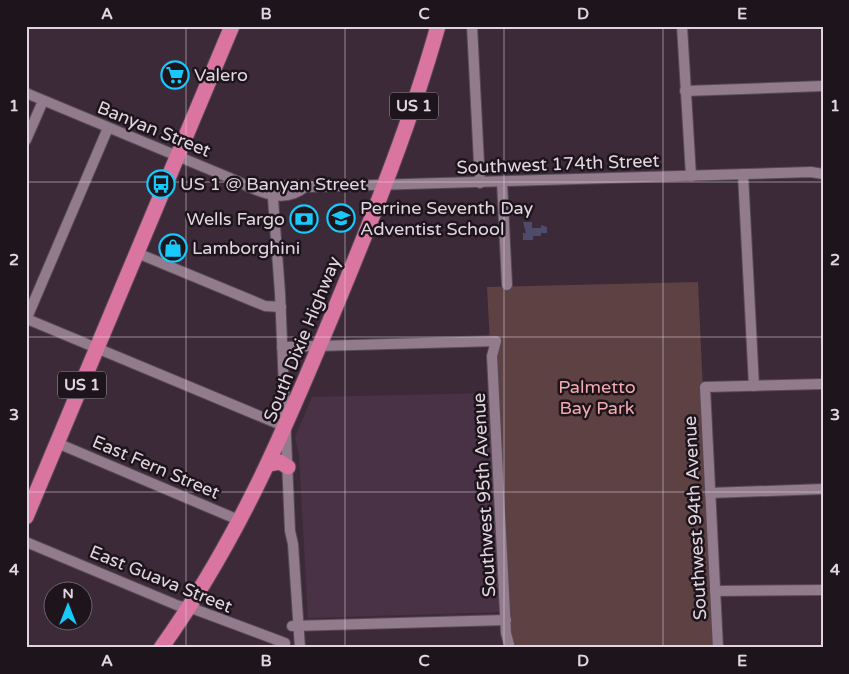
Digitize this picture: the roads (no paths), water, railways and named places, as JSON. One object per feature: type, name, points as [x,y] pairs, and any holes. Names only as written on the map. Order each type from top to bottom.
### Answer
[{"type":"highway","name":"US 1","points":[[26,517],[232,26]]},
{"type":"highway","name":"South Dixie Highway","points":[[161,648],[188,608],[241,521],[286,427],[385,185],[417,98],[438,26]]},
{"type":"highway","points":[[269,464],[280,462],[288,467]]},
{"type":"street","points":[[472,26],[480,183]]},
{"type":"street","points":[[682,26],[691,176]]},
{"type":"street","points":[[685,91],[823,86]]},
{"type":"street","name":"Banyan Street","points":[[26,93],[252,187],[261,193],[273,190],[293,194],[305,187]]},
{"type":"street","points":[[26,140],[43,101]]},
{"type":"street","points":[[108,128],[26,319],[286,427]]},
{"type":"street","name":"Southwest 174th Street","points":[[811,172],[823,168]]},
{"type":"street","name":"Southwest 174th Street","points":[[305,187],[811,172],[823,174]]},
{"type":"street","points":[[742,174],[754,386],[823,384]]},
{"type":"street","points":[[502,182],[507,285]]},
{"type":"street","points":[[273,190],[281,307],[290,531],[293,544],[295,626],[300,648]]},
{"type":"street","points":[[137,253],[265,306],[281,307]]},
{"type":"street","name":"Southwest 95th Avenue","points":[[320,346],[496,341],[492,356],[506,620],[510,648]]},
{"type":"street","points":[[282,347],[320,346]]},
{"type":"street","name":"Southwest 94th Avenue","points":[[718,648],[705,387],[754,386]]},
{"type":"street","name":"East Fern Street","points":[[57,443],[241,521]]},
{"type":"street","points":[[710,493],[823,489]]},
{"type":"street","name":"East Guava Street","points":[[26,542],[188,608],[289,646]]},
{"type":"street","points":[[714,591],[823,590]]},
{"type":"street","points":[[295,626],[506,620]]},
{"type":"street","points":[[289,646],[295,626]]},
{"type":"place","name":"Valero","points":[[175,75]]},
{"type":"place","name":"US 1 @ Banyan Street","points":[[161,184]]},
{"type":"place","name":"Perrine Seventh Day Adventist School","points":[[341,218]]},
{"type":"place","name":"Wells Fargo","points":[[304,219]]},
{"type":"place","name":"Lamborghini","points":[[173,248]]},
{"type":"park label","name":"Palmetto Bay Park","points":[[597,397]]}]
